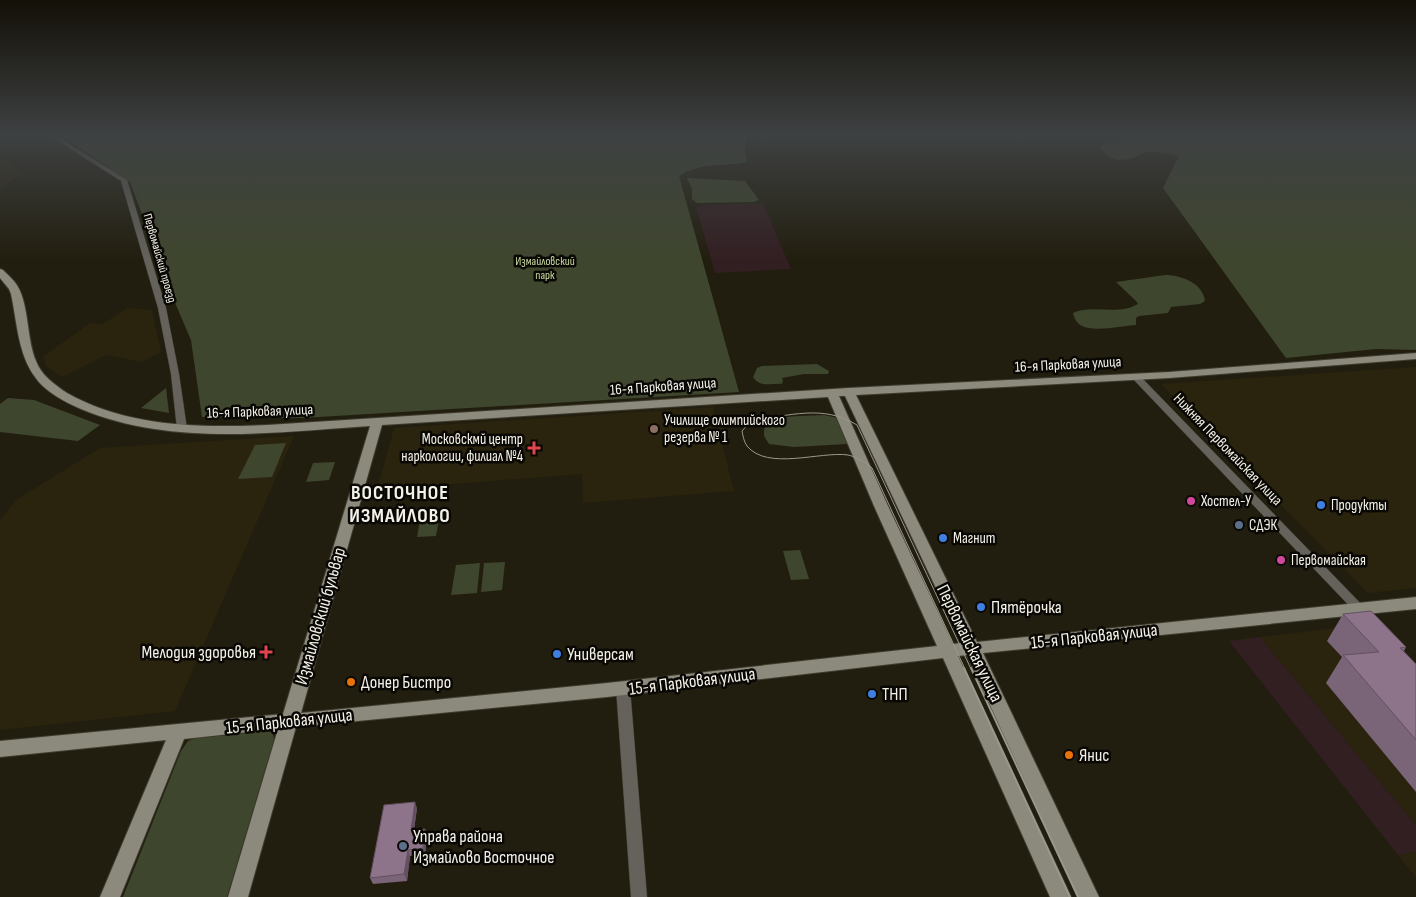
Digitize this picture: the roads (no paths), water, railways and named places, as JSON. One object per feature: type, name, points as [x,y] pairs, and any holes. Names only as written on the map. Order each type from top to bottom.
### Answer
[{"type":"main road","name":"16-я Парковая улица","points":[[0,272],[14,288],[30,361],[34,372],[41,380],[51,388],[81,404],[124,419],[182,429],[242,429],[377,422],[848,391],[1136,377],[1416,356]]},
{"type":"main road","name":"Первомайская улица","points":[[848,391],[1089,897]]},
{"type":"main road","name":"Первомайская улица","points":[[832,392],[1061,897]]},
{"type":"main road","name":"Измайловский бульвар","points":[[238,897],[377,422]]},
{"type":"main road","name":"15-я Парковая улица","points":[[0,749],[623,688],[948,651],[1416,603]]},
{"type":"main road","points":[[110,897],[178,732]]},
{"type":"street","name":"Первомайский проезд","points":[[119,177],[124,180],[162,308],[175,374],[182,429]]},
{"type":"street","name":"Нижняя Первомайская улица","points":[[1136,377],[1371,621]]},
{"type":"street","points":[[623,688],[639,897]]},
{"type":"tram line","points":[[965,669],[872,468],[861,460],[848,455],[837,454],[781,459],[756,453],[747,446],[742,431],[752,420],[793,414],[819,413],[832,415],[857,425],[971,669]]},
{"type":"tram line","points":[[964,668],[1070,897]]},
{"type":"tram line","points":[[971,668],[1078,897]]},
{"type":"place","name":"Училище олимпийского резерва № 1","points":[[654,429]]},
{"type":"place","name":"Московскмй центр наркологии, филиал №4","points":[[534,448]]},
{"type":"place","name":"Хостел-У","points":[[1191,501]]},
{"type":"place","name":"Продукты","points":[[1321,505]]},
{"type":"place","name":"СДЭК","points":[[1239,525]]},
{"type":"place","name":"Магнит","points":[[943,538]]},
{"type":"place","name":"Первомайская","points":[[1281,560]]},
{"type":"place","name":"Пятёрочка","points":[[981,607]]},
{"type":"place","name":"Мелодия здоровья","points":[[266,652]]},
{"type":"place","name":"Универсам","points":[[557,654]]},
{"type":"place","name":"Донер Бистро","points":[[351,682]]},
{"type":"place","name":"ТНП","points":[[872,694]]},
{"type":"place","name":"Янис","points":[[1069,755]]},
{"type":"place","name":"Управа района Измайлово Восточное","points":[[403,846]]},
{"type":"district","name":"ВОСТОЧНОЕ ИЗМАЙЛОВО","points":[[400,504]]},
{"type":"park label","name":"Измайловский парк","points":[[545,268]]}]
